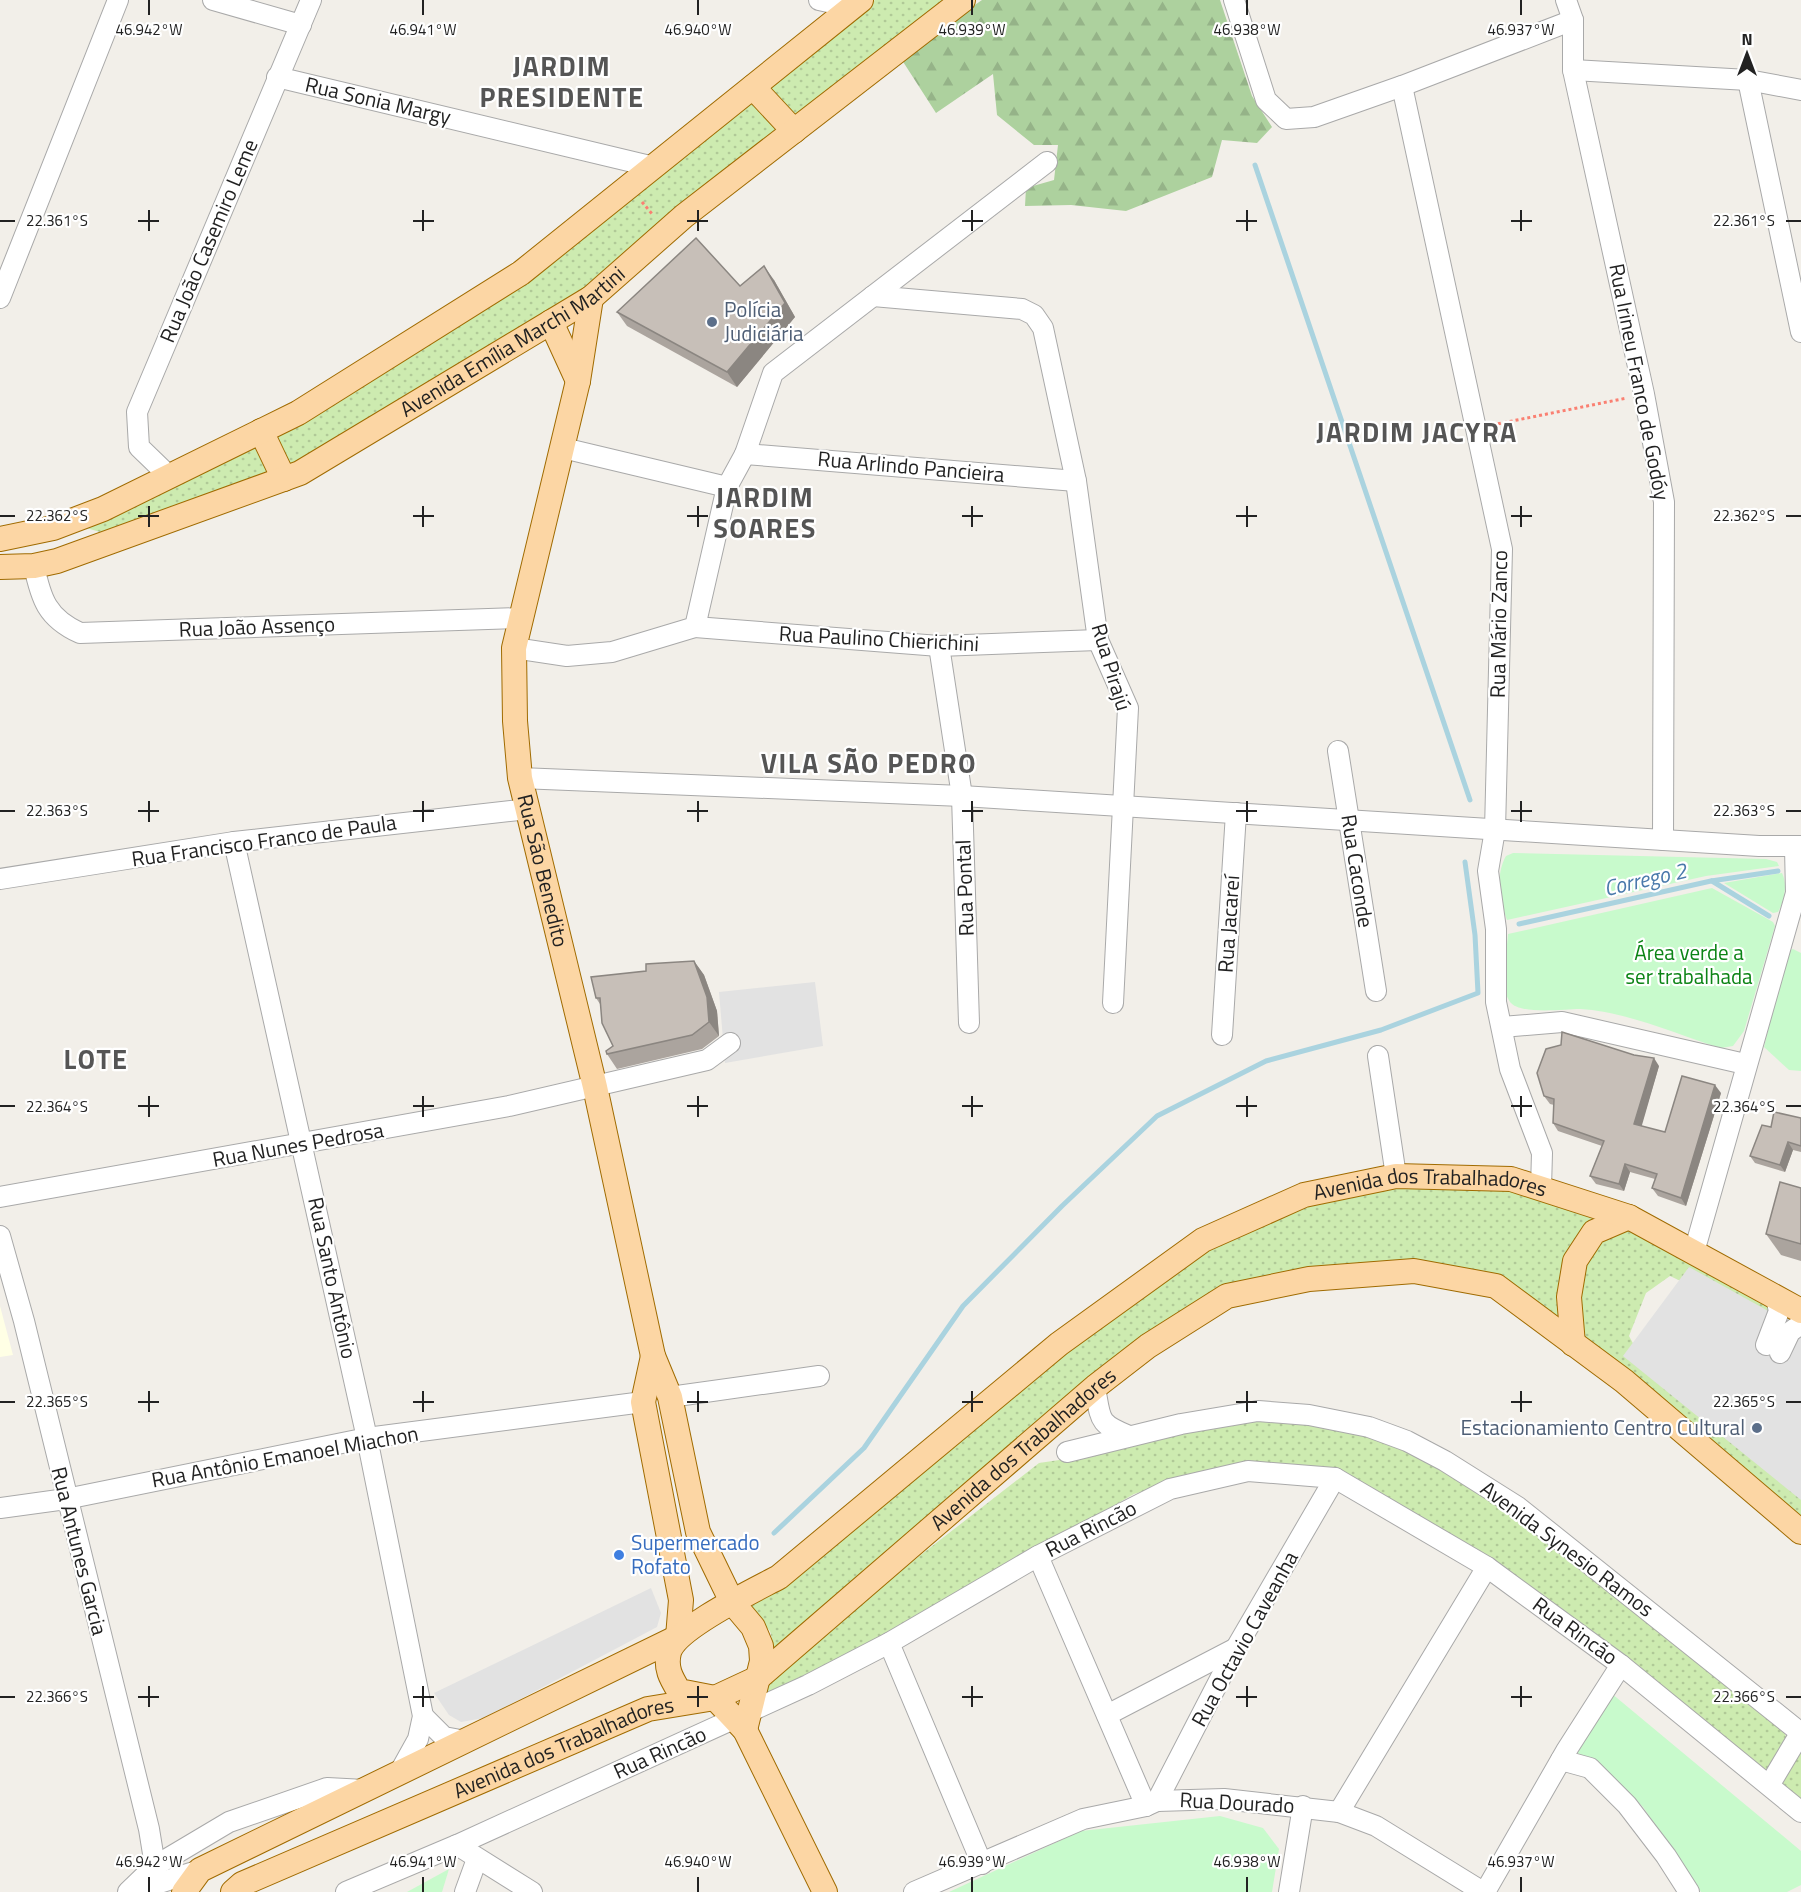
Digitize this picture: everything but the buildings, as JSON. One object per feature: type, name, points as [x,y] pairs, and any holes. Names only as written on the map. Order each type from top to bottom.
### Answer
[{"type":"main road","name":"Avenida Emília Marchi Martini","points":[[0,567],[34,566],[57,561],[300,473],[591,298],[666,232],[963,0]]},
{"type":"main road","points":[[0,539],[53,528],[104,509],[298,413],[521,273],[856,4]]},
{"type":"main road","points":[[753,87],[794,131]]},
{"type":"main road","name":"Rua São Benedito","points":[[591,298],[578,381],[514,648],[515,721],[520,778],[595,1087],[653,1356],[673,1407],[698,1532],[732,1602]]},
{"type":"main road","points":[[551,322],[578,381]]},
{"type":"main road","points":[[261,431],[284,479]]},
{"type":"main road","name":"Avenida dos Trabalhadores","points":[[732,1602],[779,1577],[1059,1344],[1203,1240],[1304,1195],[1396,1176],[1511,1179],[1629,1217],[1801,1311]]},
{"type":"main road","points":[[1573,1344],[1569,1297],[1575,1261],[1594,1232],[1629,1217]]},
{"type":"main road","name":"Avenida dos Trabalhadores","points":[[233,1892],[242,1884],[648,1709],[715,1698],[758,1678],[1095,1387],[1148,1346],[1227,1296],[1309,1279],[1414,1271],[1496,1286],[1624,1382],[1801,1532]]},
{"type":"main road","name":"Rua São Benedito","points":[[653,1356],[643,1401],[681,1600],[678,1637]]},
{"type":"main road","points":[[643,1401],[661,1407],[673,1407]]},
{"type":"main road","points":[[742,1721],[758,1678],[762,1661],[761,1646],[753,1627],[732,1602],[678,1637],[670,1651],[669,1675],[679,1691],[715,1698],[742,1721],[825,1892]]},
{"type":"main road","name":"Avenida dos Trabalhadores","points":[[184,1892],[200,1870],[678,1637]]},
{"type":"street","points":[[0,298],[118,0]]},
{"type":"street","points":[[213,0],[301,25]]},
{"type":"street","name":"Rua João Casemiro Leme","points":[[169,477],[139,447],[137,412],[311,0]]},
{"type":"street","points":[[819,0],[856,4]]},
{"type":"street","points":[[1234,0],[1266,100],[1286,119],[1314,117],[1402,86],[1572,20]]},
{"type":"street","name":"Rua Irineu Franco de Godóy","points":[[1566,0],[1572,20],[1573,70],[1644,394],[1664,502],[1663,840]]},
{"type":"street","points":[[1573,70],[1748,80],[1801,90]]},
{"type":"street","name":"Rua Sonia Margy","points":[[277,77],[654,166]]},
{"type":"street","points":[[1748,80],[1801,332]]},
{"type":"street","name":"Rua Mário Zanco","points":[[1402,86],[1502,549],[1495,830],[1488,871],[1496,929],[1496,1002],[1510,1069],[1542,1153],[1541,1188]]},
{"type":"street","points":[[514,648],[567,656],[612,652],[695,627],[727,487],[745,454],[773,374],[1047,162]]},
{"type":"street","name":"Rua Pirajú","points":[[873,296],[1022,309],[1034,315],[1043,328],[1076,481],[1098,640],[1128,708],[1121,806],[1113,1003]]},
{"type":"street","points":[[563,448],[727,487]]},
{"type":"street","name":"Rua Arlindo Pancieira","points":[[745,454],[1076,481]]},
{"type":"street","name":"Rua João Assenço","points":[[34,566],[42,600],[62,625],[80,633],[520,618]]},
{"type":"street","name":"Rua Paulino Chierichini","points":[[695,627],[939,646],[1098,640]]},
{"type":"street","name":"Rua Pontal","points":[[939,646],[962,796],[969,1023]]},
{"type":"street","name":"Rua Caconde","points":[[1338,751],[1376,991]]},
{"type":"street","points":[[520,778],[962,796],[1798,847],[1796,893],[1745,1064],[1694,1252]]},
{"type":"street","name":"Rua Francisco Franco de Paula","points":[[0,879],[234,843],[528,808]]},
{"type":"street","name":"Rua Jacareí","points":[[1222,1035],[1236,813]]},
{"type":"street","name":"Rua Santo Antônio","points":[[234,843],[367,1438],[423,1716],[418,1739],[398,1775]]},
{"type":"street","points":[[1502,1027],[1562,1022],[1745,1064]]},
{"type":"street","name":"Rua Nunes Pedrosa","points":[[0,1197],[509,1106],[707,1060],[730,1043]]},
{"type":"street","points":[[1378,1056],[1396,1176]]},
{"type":"street","name":"Rua Antunes Garcia","points":[[0,1236],[24,1321],[149,1829],[155,1866]]},
{"type":"street","points":[[1776,1298],[1779,1311],[1773,1349],[1801,1324]]},
{"type":"street","points":[[673,1407],[819,1376]]},
{"type":"street","points":[[1095,1387],[1102,1421],[1107,1427],[1129,1436]]},
{"type":"street","name":"Rua Antônio Emanoel Miachon","points":[[0,1508],[66,1499],[367,1438],[643,1401]]},
{"type":"street","name":"Avenida Synesio Ramos","points":[[1067,1452],[1181,1424],[1258,1411],[1309,1415],[1359,1425],[1407,1441],[1445,1461],[1518,1507],[1801,1733]]},
{"type":"street","name":"Rua Rincão","points":[[346,1892],[742,1721],[889,1643],[1038,1556],[1170,1489],[1248,1471],[1335,1478],[1487,1566],[1621,1665],[1770,1784],[1801,1812]]},
{"type":"street","name":"Rua Octavio Caveanha","points":[[1151,1803],[1236,1648],[1335,1478]]},
{"type":"street","points":[[1038,1556],[1107,1715],[1151,1803]]},
{"type":"street","points":[[1340,1812],[1487,1566]]},
{"type":"street","points":[[889,1643],[982,1864]]},
{"type":"street","points":[[1107,1715],[1236,1648]]},
{"type":"street","points":[[1484,1892],[1561,1760],[1621,1665]]},
{"type":"street","points":[[423,1716],[444,1737],[466,1741]]},
{"type":"street","points":[[1770,1784],[1801,1733]]},
{"type":"street","points":[[1561,1760],[1590,1767],[1628,1805],[1666,1856],[1689,1892]]},
{"type":"street","points":[[130,1892],[155,1866],[229,1822],[327,1788],[368,1790]]},
{"type":"street","name":"Rua Dourado","points":[[914,1892],[1083,1820],[1151,1803],[1224,1799],[1303,1806],[1340,1812],[1376,1826],[1484,1892]]},
{"type":"street","points":[[1289,1892],[1303,1806]]},
{"type":"street","points":[[457,1845],[532,1892]]},
{"type":"street","points":[[465,1892],[477,1859]]},
{"type":"street","points":[[130,1892],[200,1870]]},
{"type":"path","points":[[630,186],[666,232]]},
{"type":"path","points":[[1476,429],[1644,394]]},
{"type":"shaded area","points":[[815,982],[823,1046],[725,1063],[719,992]]},
{"type":"shaded area","name":"Estacionamiento Centro Cultural","points":[[1689,1267],[1801,1329],[1801,1500],[1623,1356]]},
{"type":"shaded area","points":[[0,1306],[13,1355],[0,1357]]},
{"type":"shaded area","points":[[651,1588],[661,1613],[657,1627],[484,1718],[461,1722],[449,1715],[434,1693]]},
{"type":"green space","points":[[875,0],[949,0],[796,120],[762,89]]},
{"type":"green space","points":[[982,0],[1220,0],[1252,96],[1272,127],[1257,143],[1222,140],[1212,177],[1126,211],[1071,205],[1025,206],[1026,188],[1054,180],[1058,145],[1034,145],[997,115],[993,74],[936,113],[900,57]]},
{"type":"green space","points":[[752,97],[783,129],[569,300],[303,463],[290,463],[273,445],[269,435],[327,403]]},
{"type":"green space","points":[[257,441],[273,477],[100,532],[83,527]]},
{"type":"green space","name":"Área verde a ser trabalhada","points":[[1513,853],[1766,859],[1777,862],[1779,866],[1706,876],[1507,920],[1502,904],[1500,879],[1506,856]]},
{"type":"green space","name":"Área verde a ser trabalhada","points":[[1782,873],[1785,883],[1783,898],[1778,912],[1773,913],[1724,883]]},
{"type":"green space","name":"Área verde a ser trabalhada","points":[[1712,888],[1773,922],[1775,926],[1744,1031],[1733,1046],[1721,1048],[1615,1014],[1580,1009],[1523,1009],[1510,1002],[1506,995],[1504,969],[1508,934]]},
{"type":"green space","name":"Área verde a ser trabalhada","points":[[1793,949],[1801,953],[1801,1071],[1789,1070],[1764,1047],[1787,951]]},
{"type":"green space","points":[[1397,1182],[1487,1183],[1611,1216],[1585,1229],[1567,1326],[1428,1266],[1192,1307],[776,1655],[770,1631],[746,1604],[1058,1354],[1207,1245],[1307,1202]]},
{"type":"green space","points":[[1627,1222],[1771,1300],[1771,1324],[1670,1276],[1646,1293],[1629,1336],[1649,1373],[1801,1472],[1801,1519],[1578,1340],[1577,1291],[1585,1254]]},
{"type":"green space","points":[[1249,1420],[1304,1421],[1357,1432],[1422,1455],[1574,1560],[1781,1722],[1788,1743],[1777,1763],[1762,1773],[1346,1475],[1218,1469],[1134,1494],[870,1646],[758,1701],[764,1677],[1039,1463],[1066,1459],[1164,1433]]},
{"type":"green space","points":[[1611,1693],[1801,1851],[1801,1885],[1787,1892],[1701,1892],[1643,1807],[1605,1769],[1577,1753]]},
{"type":"green space","points":[[1801,1749],[1801,1803],[1782,1784],[1789,1763]]},
{"type":"green space","points":[[1220,1816],[1263,1828],[1279,1849],[1272,1892],[949,1892],[1081,1831]]},
{"type":"green space","points":[[449,1869],[442,1892],[407,1892]]},
{"type":"waterway","points":[[1255,165],[1470,800]]},
{"type":"waterway","points":[[774,1533],[864,1448],[963,1306],[1062,1206],[1157,1116],[1266,1061],[1381,1030],[1478,993],[1475,935],[1465,862]]},
{"type":"waterway","name":"Corrego 2","points":[[1519,924],[1711,881],[1778,871]]},
{"type":"waterway","points":[[1712,881],[1769,916]]},
{"type":"place","name":"Polícia Judiciária","points":[[712,322]]},
{"type":"place","name":"Estacionamiento Centro Cultural","points":[[1757,1428]]},
{"type":"place","name":"Supermercado Rofato","points":[[619,1555]]},
{"type":"district","name":"JARDIM PRESIDENTE","points":[[562,82]]},
{"type":"district","name":"JARDIM JACYRA","points":[[1417,433]]},
{"type":"district","name":"JARDIM SOARES","points":[[765,514]]},
{"type":"district","name":"VILA SÃO PEDRO","points":[[869,764]]},
{"type":"district","name":"LOTE","points":[[96,1060]]}]
